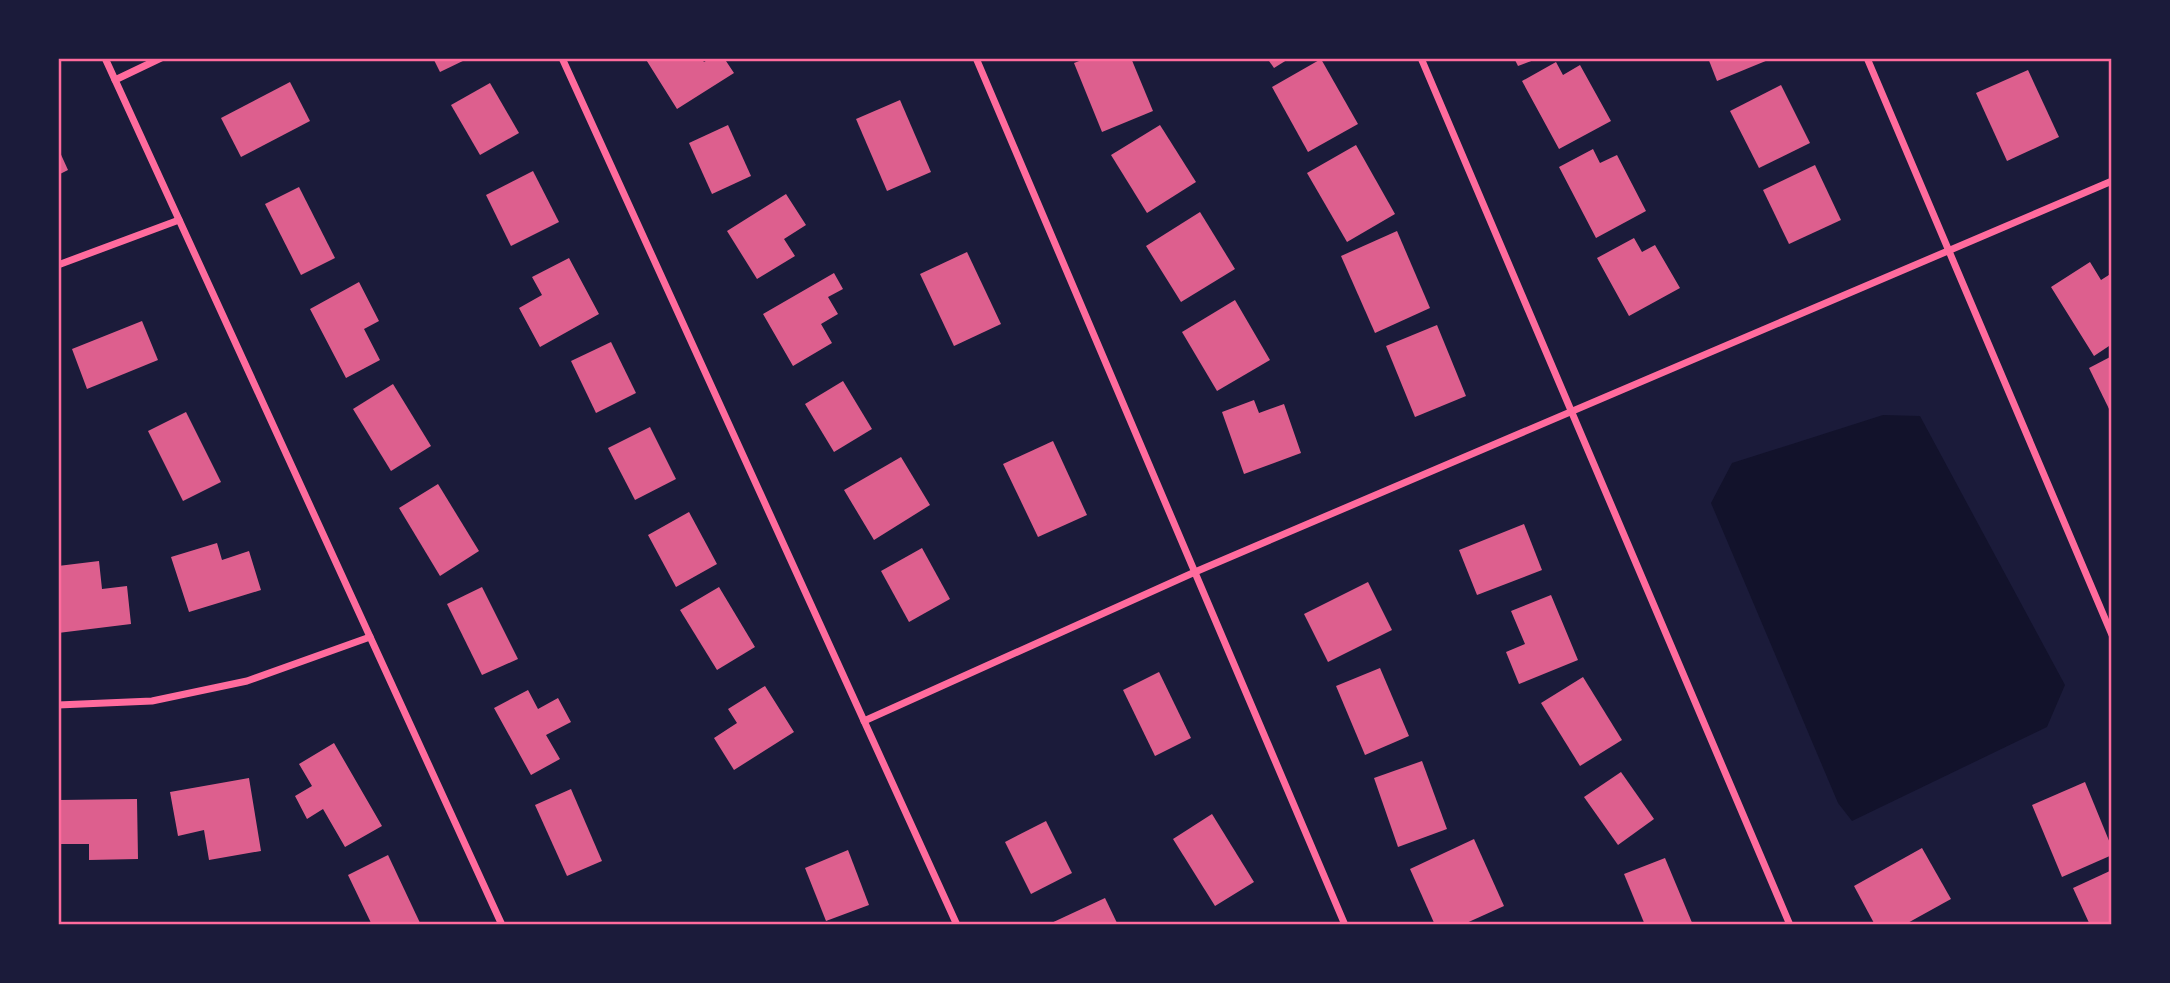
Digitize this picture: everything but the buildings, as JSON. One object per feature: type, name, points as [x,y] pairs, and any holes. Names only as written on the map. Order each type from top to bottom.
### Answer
[{"type":"street","points":[[105,58],[502,925]]},
{"type":"street","points":[[115,80],[161,58]]},
{"type":"street","points":[[562,58],[957,925]]},
{"type":"street","points":[[976,58],[1345,925]]},
{"type":"street","points":[[1421,58],[1790,925]]},
{"type":"street","points":[[1867,58],[2112,635]]},
{"type":"street","points":[[864,721],[1195,572],[2112,181]]},
{"type":"street","points":[[58,265],[179,220]]},
{"type":"street","points":[[58,705],[152,701],[247,681],[370,637]]},
{"type":"shaded area","points":[[1883,415],[1920,416],[2065,685],[2047,727],[1852,821],[1838,803],[1711,503],[1732,463]]}]
